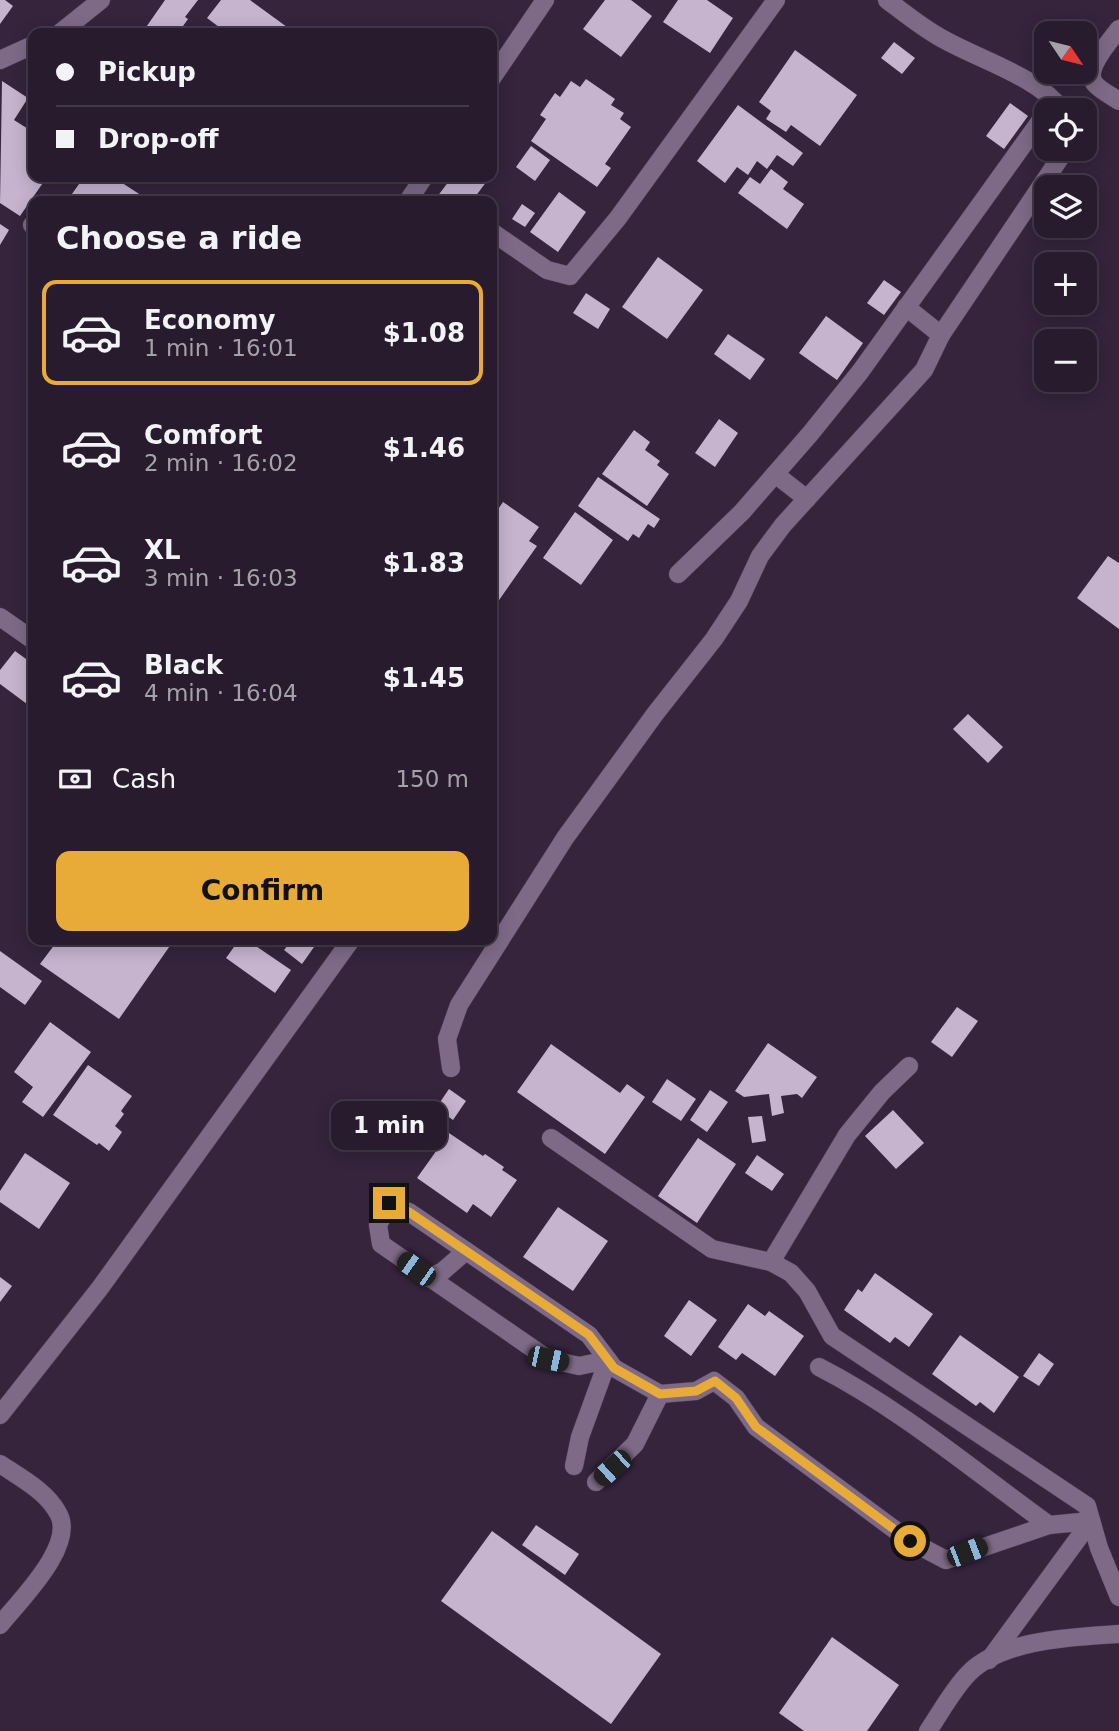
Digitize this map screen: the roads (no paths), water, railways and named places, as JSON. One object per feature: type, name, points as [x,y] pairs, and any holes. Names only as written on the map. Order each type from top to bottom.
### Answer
[{"type":"street","points":[[66,28],[101,0]]},
{"type":"street","points":[[497,71],[545,0]]},
{"type":"street","points":[[497,235],[547,270],[570,276],[618,218],[776,0]]},
{"type":"street","points":[[887,0],[936,35],[1038,87],[1046,98]]},
{"type":"street","points":[[1119,29],[1093,67],[1092,77],[1096,84],[1119,101]]},
{"type":"street","points":[[0,60],[28,47]]},
{"type":"street","points":[[678,574],[742,512],[860,372],[1034,134]]},
{"type":"street","points":[[497,944],[565,838],[720,629],[739,601],[760,556],[783,525],[925,370],[941,335],[1058,161]]},
{"type":"street","points":[[906,307],[941,335]]},
{"type":"street","points":[[775,474],[807,499]]},
{"type":"street","points":[[0,617],[28,636]]},
{"type":"street","points":[[0,1415],[100,1288],[347,945]]},
{"type":"street","points":[[451,1068],[447,1039],[458,1005],[496,945]]},
{"type":"street","points":[[771,1262],[847,1135],[882,1092],[909,1066]]},
{"type":"street","points":[[551,1138],[712,1249],[771,1262],[790,1273],[807,1291],[832,1336],[1087,1506],[1099,1548],[1119,1597]]},
{"type":"street","points":[[608,1360],[579,1366],[548,1359],[380,1244],[378,1225],[389,1203],[409,1212],[589,1335],[608,1360],[614,1368],[660,1394],[696,1391],[715,1381],[736,1398],[756,1427],[910,1541],[946,1560],[1049,1525],[1091,1521]]},
{"type":"street","points":[[429,1278],[443,1271],[466,1251]]},
{"type":"street","points":[[574,1466],[580,1437],[608,1360]]},
{"type":"street","points":[[818,1367],[858,1387],[1049,1525]]},
{"type":"street","points":[[596,1482],[635,1444],[660,1394]]},
{"type":"street","points":[[0,1464],[47,1498],[62,1521],[62,1533],[56,1553],[0,1625]]},
{"type":"street","points":[[989,1660],[1091,1521]]},
{"type":"street","points":[[928,1731],[970,1672],[989,1660],[1022,1644],[1119,1634]]}]
